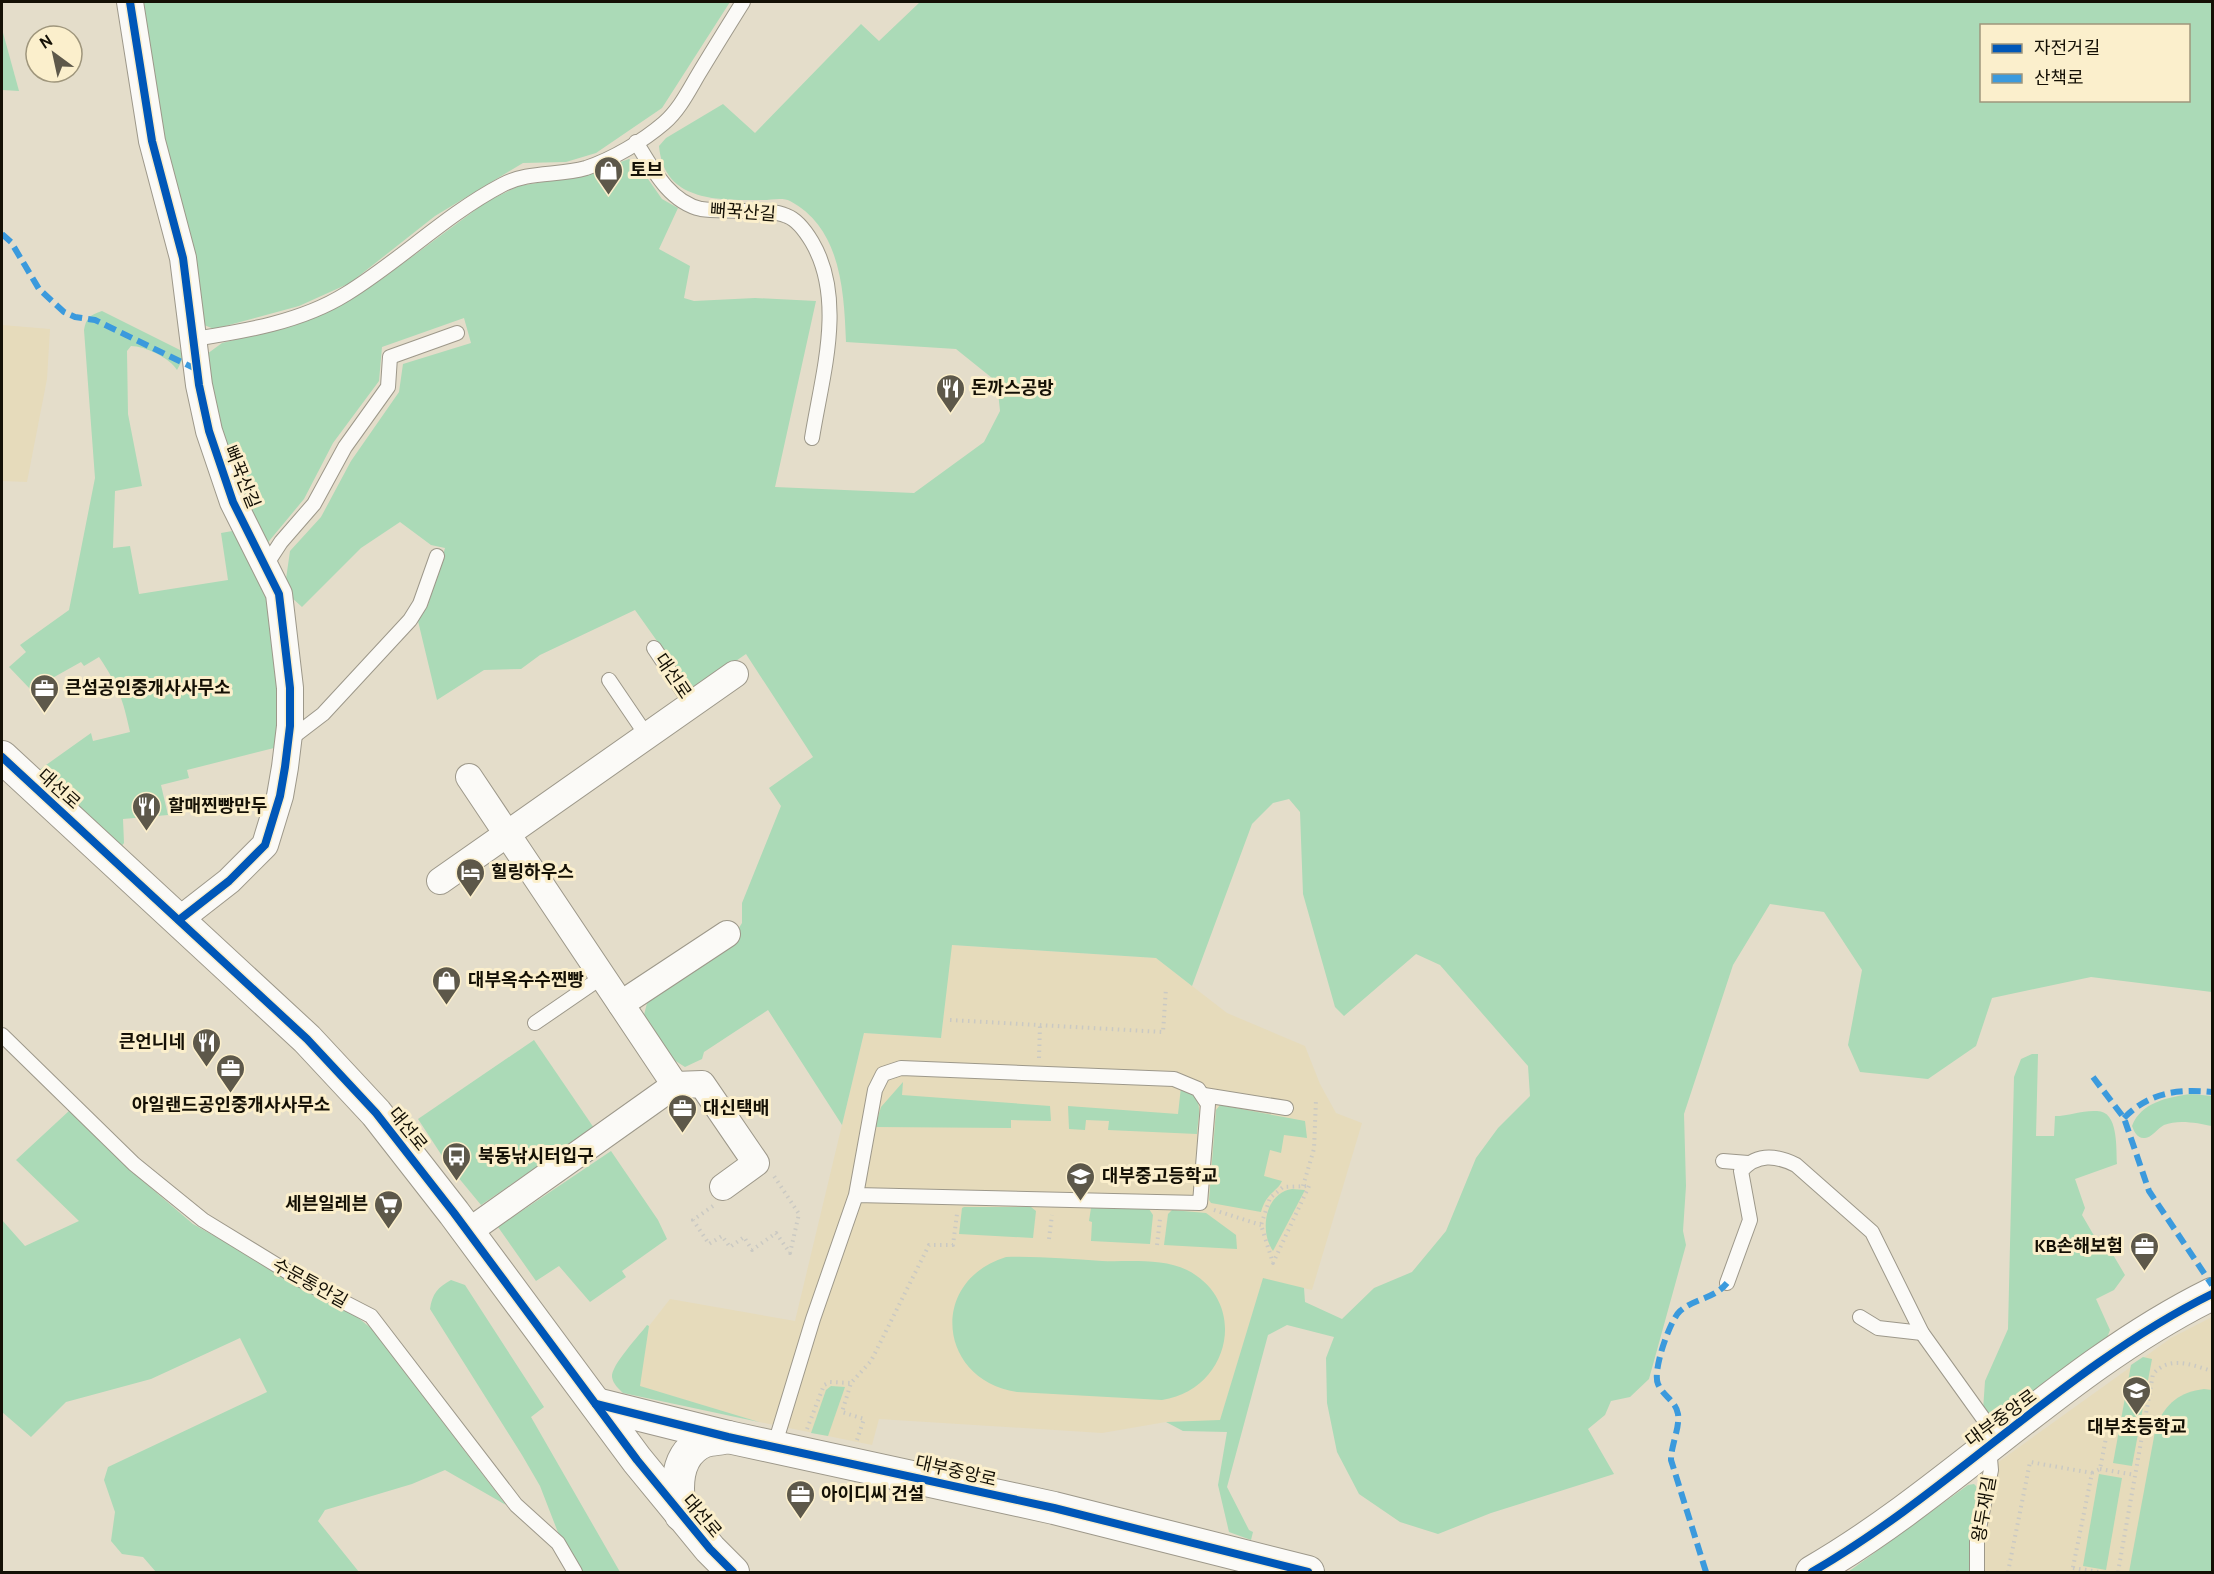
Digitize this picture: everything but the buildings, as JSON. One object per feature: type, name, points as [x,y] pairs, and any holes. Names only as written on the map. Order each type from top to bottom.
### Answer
[{"type":"street","name":"뻐꾹산길","points":[[130,2],[152,141],[183,258],[199,385],[221,470],[233,502],[279,594],[284,619],[290,688],[289,740],[280,796],[264,845],[229,880],[179,920]]},
{"type":"street","name":"대선로","points":[[440,881],[735,674]]},
{"type":"street","name":"대선로","points":[[2,757],[332,1064],[376,1113],[681,1515],[733,1572]]},
{"type":"street","points":[[469,777],[675,1085]]},
{"type":"street","points":[[621,1004],[727,934]]},
{"type":"street","points":[[468,1232],[675,1085],[702,1083],[756,1163],[724,1186]]},
{"type":"street","name":"대부중앙로","points":[[1812,1572],[1876,1531],[1993,1442],[2163,1320],[2212,1294]]},
{"type":"street","name":"대부중앙로","points":[[596,1404],[728,1437],[789,1443],[1044,1506],[1207,1560],[1308,1572]]},
{"type":"street","points":[[681,1515],[676,1492],[678,1474],[685,1459],[705,1441],[728,1437]]},
{"type":"lane","points":[[195,339],[276,323],[312,310],[345,295],[434,228],[504,184],[531,175],[585,168],[636,142],[665,122],[684,101],[743,2]]},
{"type":"lane","name":"뻐꾹산길","points":[[636,142],[663,183],[686,204],[702,209],[772,212],[789,216],[804,229],[816,250],[825,276],[829,304],[828,338],[812,438]]},
{"type":"lane","points":[[266,565],[281,542],[314,504],[345,447],[388,387],[390,357],[457,333]]},
{"type":"lane","points":[[289,740],[323,714],[410,620],[420,604],[437,556]]},
{"type":"lane","name":"대선로","points":[[654,648],[692,705]]},
{"type":"lane","points":[[609,681],[647,736]]},
{"type":"lane","points":[[534,1023],[602,977]]},
{"type":"lane","name":"수문통안길","points":[[2,1035],[134,1164],[203,1220],[301,1280],[371,1316],[516,1505],[558,1544],[575,1572]]},
{"type":"lane","points":[[789,1443],[813,1319],[856,1195],[875,1090],[883,1074],[901,1068],[1174,1079],[1191,1084],[1204,1095],[1286,1108]]},
{"type":"lane","points":[[856,1195],[1200,1203],[1208,1112],[1204,1095]]},
{"type":"lane","name":"대부중앙로","points":[[1723,1161],[1748,1163],[1767,1156],[1781,1158],[1796,1165],[1863,1222],[1880,1244],[1910,1313],[1993,1442]]},
{"type":"lane","points":[[1727,1283],[1750,1220],[1749,1205],[1740,1179],[1741,1171],[1748,1163]]},
{"type":"lane","points":[[1860,1317],[1878,1328],[1922,1333]]},
{"type":"lane","name":"왕두재길","points":[[1977,1572],[1977,1538],[1991,1470],[1993,1442]]},
{"type":"path","points":[[950,1020],[1163,1032],[1166,988]]},
{"type":"path","points":[[1039,1074],[1040,1025]]},
{"type":"path","points":[[1303,1186],[1314,1149],[1316,1099]]},
{"type":"path","points":[[724,1186],[732,1193],[693,1220],[710,1244],[722,1236],[730,1247],[744,1237],[752,1250],[776,1233],[790,1253],[799,1214],[762,1159],[756,1163]]},
{"type":"path","points":[[1303,1186],[1310,1186],[1272,1263],[1261,1225],[1266,1206],[1275,1192],[1283,1187],[1303,1186]]},
{"type":"path","points":[[854,1449],[864,1419],[842,1412],[851,1383],[871,1361],[929,1245],[953,1245],[958,1197]]},
{"type":"path","points":[[1157,1245],[1161,1202]]},
{"type":"path","points":[[1200,1203],[1211,1209],[1261,1225]]},
{"type":"path","points":[[2118,1572],[2153,1374],[2165,1365],[2179,1362],[2212,1371]]},
{"type":"path","points":[[789,1443],[824,1385],[830,1382],[851,1383]]},
{"type":"path","points":[[2100,1469],[2106,1438]]},
{"type":"path","points":[[2008,1572],[2030,1462],[2092,1473],[2100,1469],[2135,1475]]},
{"type":"path","points":[[2092,1473],[2073,1570],[2098,1572]]},
{"type":"shaded area","points":[[2,325],[50,329],[47,379],[27,482],[2,481]]},
{"type":"shaded area","name":"대부중고등학교","points":[[951,945],[1156,958],[1227,1013],[1305,1046],[1320,1084],[1336,1113],[1362,1123],[1312,1290],[1263,1279],[1220,1421],[1166,1422],[1102,1433],[879,1419],[872,1445],[759,1422],[639,1386],[649,1326],[670,1299],[795,1321],[864,1033],[941,1038]]},
{"type":"shaded area","name":"대부초등학교","points":[[2212,1317],[2212,1572],[1980,1572],[1981,1537],[1997,1463],[2171,1338]]},
{"type":"green space","points":[[135,2],[730,2],[662,108],[596,153],[566,162],[523,163],[435,216],[350,283],[299,306],[214,329],[204,325]]},
{"type":"green space","points":[[920,2],[2212,2],[2212,992],[2091,977],[1992,998],[1976,1046],[1928,1079],[1860,1072],[1848,1045],[1862,970],[1824,912],[1770,904],[1733,965],[1684,1114],[1686,1186],[1683,1231],[1686,1245],[1649,1379],[1630,1397],[1611,1401],[1605,1415],[1588,1429],[1614,1474],[1491,1513],[1438,1534],[1400,1522],[1359,1494],[1337,1452],[1327,1403],[1326,1358],[1334,1337],[1287,1325],[1268,1335],[1227,1487],[1249,1530],[1253,1532],[1251,1540],[1229,1532],[1218,1485],[1227,1432],[1183,1431],[1166,1422],[1220,1420],[1263,1278],[1304,1288],[1305,1302],[1342,1319],[1374,1288],[1412,1272],[1446,1231],[1476,1158],[1498,1128],[1530,1096],[1528,1066],[1440,965],[1416,954],[1344,1016],[1335,1007],[1303,894],[1300,812],[1289,799],[1273,803],[1252,824],[1192,986],[1156,958],[952,945],[941,1038],[864,1033],[842,1125],[768,1010],[704,1052],[702,1059],[685,1067],[674,1060],[644,1015],[648,999],[727,947],[742,923],[742,903],[781,806],[769,788],[813,757],[746,654],[698,687],[689,686],[635,610],[540,655],[521,669],[484,670],[437,700],[418,621],[428,605],[445,548],[431,545],[400,522],[361,548],[302,607],[291,597],[286,579],[290,551],[321,517],[351,461],[399,392],[403,364],[471,343],[464,318],[382,347],[379,381],[333,443],[304,499],[265,546],[225,466],[207,354],[222,343],[290,326],[338,307],[382,279],[486,202],[519,186],[584,175],[629,159],[641,169],[662,199],[678,208],[659,249],[690,266],[684,298],[694,301],[755,298],[816,301],[775,487],[914,493],[984,442],[1000,411],[997,382],[956,349],[846,342],[844,302],[836,262],[830,244],[820,227],[807,213],[784,199],[729,200],[697,194],[683,188],[671,178],[663,165],[659,146],[666,138],[723,104],[755,133],[861,24],[879,41]]},
{"type":"green space","points":[[2,29],[19,91],[2,90]]},
{"type":"green space","points":[[102,311],[186,353],[177,370],[169,361],[150,350],[131,346],[127,351],[128,414],[142,486],[115,491],[113,548],[130,546],[139,594],[228,580],[221,533],[238,530],[271,591],[282,746],[187,770],[189,778],[161,785],[168,815],[123,819],[124,843],[121,847],[39,770],[91,733],[93,741],[130,732],[119,693],[106,667],[99,657],[84,666],[81,662],[31,690],[9,667],[26,652],[20,645],[69,610],[95,478],[84,330],[89,318]]},
{"type":"green space","points":[[534,1040],[594,1128],[481,1205],[448,1165],[418,1119]]},
{"type":"green space","points":[[2038,1054],[2036,1136],[2054,1136],[2055,1116],[2086,1111],[2104,1113],[2113,1124],[2117,1164],[2075,1179],[2085,1208],[2082,1215],[2096,1239],[2102,1236],[2125,1275],[2114,1290],[2096,1299],[2110,1330],[2107,1338],[1999,1420],[1991,1420],[1983,1410],[1985,1381],[2008,1329],[2014,1077],[2021,1059]]},
{"type":"green space","points":[[903,1082],[902,1095],[1050,1106],[1051,1121],[1011,1120],[1011,1128],[875,1127],[881,1107]]},
{"type":"green space","points":[[1181,1087],[1194,1096],[1199,1106],[1197,1134],[1108,1130],[1109,1121],[1086,1120],[1085,1130],[1069,1129],[1068,1106],[1178,1114]]},
{"type":"green space","points":[[2191,1094],[2212,1096],[2212,1126],[2175,1122],[2164,1125],[2147,1138],[2136,1134],[2132,1126],[2142,1111],[2165,1099]]},
{"type":"green space","points":[[1220,1105],[1305,1121],[1307,1138],[1284,1135],[1281,1153],[1270,1150],[1264,1176],[1282,1181],[1266,1201],[1261,1212],[1211,1203],[1209,1200],[1216,1110]]},
{"type":"green space","points":[[70,1110],[130,1170],[193,1224],[356,1316],[372,1329],[506,1505],[445,1470],[412,1484],[325,1510],[318,1521],[359,1572],[156,1572],[143,1557],[122,1554],[111,1541],[115,1512],[104,1480],[108,1467],[267,1392],[240,1338],[151,1379],[66,1402],[31,1437],[2,1412],[2,1220],[25,1246],[79,1221],[16,1160]]},
{"type":"green space","points":[[611,1151],[658,1220],[667,1239],[622,1271],[626,1277],[590,1302],[559,1266],[536,1281],[498,1227]]},
{"type":"green space","points":[[1292,1189],[1305,1190],[1273,1251],[1266,1233],[1267,1214],[1276,1198]]},
{"type":"green space","points":[[964,1207],[1031,1207],[1036,1211],[1033,1238],[959,1234]]},
{"type":"green space","points":[[1091,1208],[1149,1209],[1153,1215],[1150,1244],[1091,1241],[1092,1222],[1089,1221]]},
{"type":"green space","points":[[1172,1210],[1206,1213],[1236,1235],[1237,1249],[1164,1245],[1168,1214]]},
{"type":"green space","points":[[1006,1257],[1156,1262],[1187,1270],[1207,1284],[1219,1302],[1225,1323],[1224,1343],[1216,1363],[1203,1380],[1185,1393],[1162,1400],[1017,1392],[991,1384],[971,1369],[958,1350],[953,1329],[954,1307],[964,1287],[981,1269]]},
{"type":"green space","points":[[451,1280],[465,1285],[544,1407],[531,1417],[620,1572],[582,1572],[559,1535],[540,1486],[430,1309],[436,1291]]},
{"type":"green space","points":[[647,1325],[649,1326],[640,1386],[759,1422],[623,1393],[614,1382],[613,1372]]},
{"type":"green space","points":[[2143,1357],[2152,1359],[2132,1466],[2113,1463],[2131,1365]]},
{"type":"green space","points":[[831,1386],[845,1387],[828,1436],[811,1433],[826,1390]]},
{"type":"green space","points":[[2204,1389],[2212,1390],[2212,1572],[2129,1572],[2156,1426],[2164,1411],[2175,1400],[2188,1393]]},
{"type":"green space","points":[[2099,1474],[2122,1478],[2106,1570],[2083,1566]]},
{"type":"green space","points":[[1974,1484],[1980,1490],[1974,1515],[1970,1572],[1848,1572],[1968,1485]]},
{"type":"marked path","points":[[2,234],[11,242],[39,289],[64,312],[75,317],[95,320],[198,370]]},
{"type":"marked path","points":[[2093,1077],[2124,1118],[2149,1191],[2212,1285]]},
{"type":"marked path","points":[[2124,1118],[2144,1103],[2165,1094],[2187,1091],[2212,1092]]},
{"type":"marked path","points":[[1706,1572],[1671,1460],[1678,1425],[1677,1409],[1660,1388],[1657,1378],[1663,1346],[1676,1316],[1686,1307],[1716,1292],[1727,1283]]},
{"type":"cycle path","points":[[130,2],[152,141],[183,258],[199,385],[209,431],[233,502],[279,594],[290,688],[290,726],[285,767],[280,796],[265,845],[229,881],[179,920]]},
{"type":"cycle path","points":[[2,757],[307,1039],[376,1113],[454,1213],[637,1460],[710,1549],[733,1572]]},
{"type":"cycle path","points":[[1812,1572],[1913,1505],[2108,1356],[2159,1323],[2212,1294]]},
{"type":"cycle path","points":[[596,1404],[728,1437],[1054,1508],[1308,1572]]},
{"type":"place","name":"토브","points":[[609,196]]},
{"type":"place","name":"돈까스공방","points":[[950,414]]},
{"type":"place","name":"큰섬공인중개사사무소","points":[[44,714]]},
{"type":"place","name":"할매찐빵만두","points":[[147,832]]},
{"type":"place","name":"힐링하우스","points":[[470,898]]},
{"type":"place","name":"대부옥수수찐빵","points":[[447,1006]]},
{"type":"place","name":"큰언니네","points":[[206,1068]]},
{"type":"place","name":"아일랜드공인중개사사무소","points":[[231,1094]]},
{"type":"place","name":"대신택배","points":[[682,1134]]},
{"type":"place","name":"북동낚시터입구","points":[[457,1182]]},
{"type":"place","name":"대부중고등학교","points":[[1081,1202]]},
{"type":"place","name":"세븐일레븐","points":[[389,1230]]},
{"type":"place","name":"KB손해보험","points":[[2144,1272]]},
{"type":"place","name":"대부초등학교","points":[[2137,1416]]},
{"type":"place","name":"아이디씨 건설","points":[[800,1520]]}]
